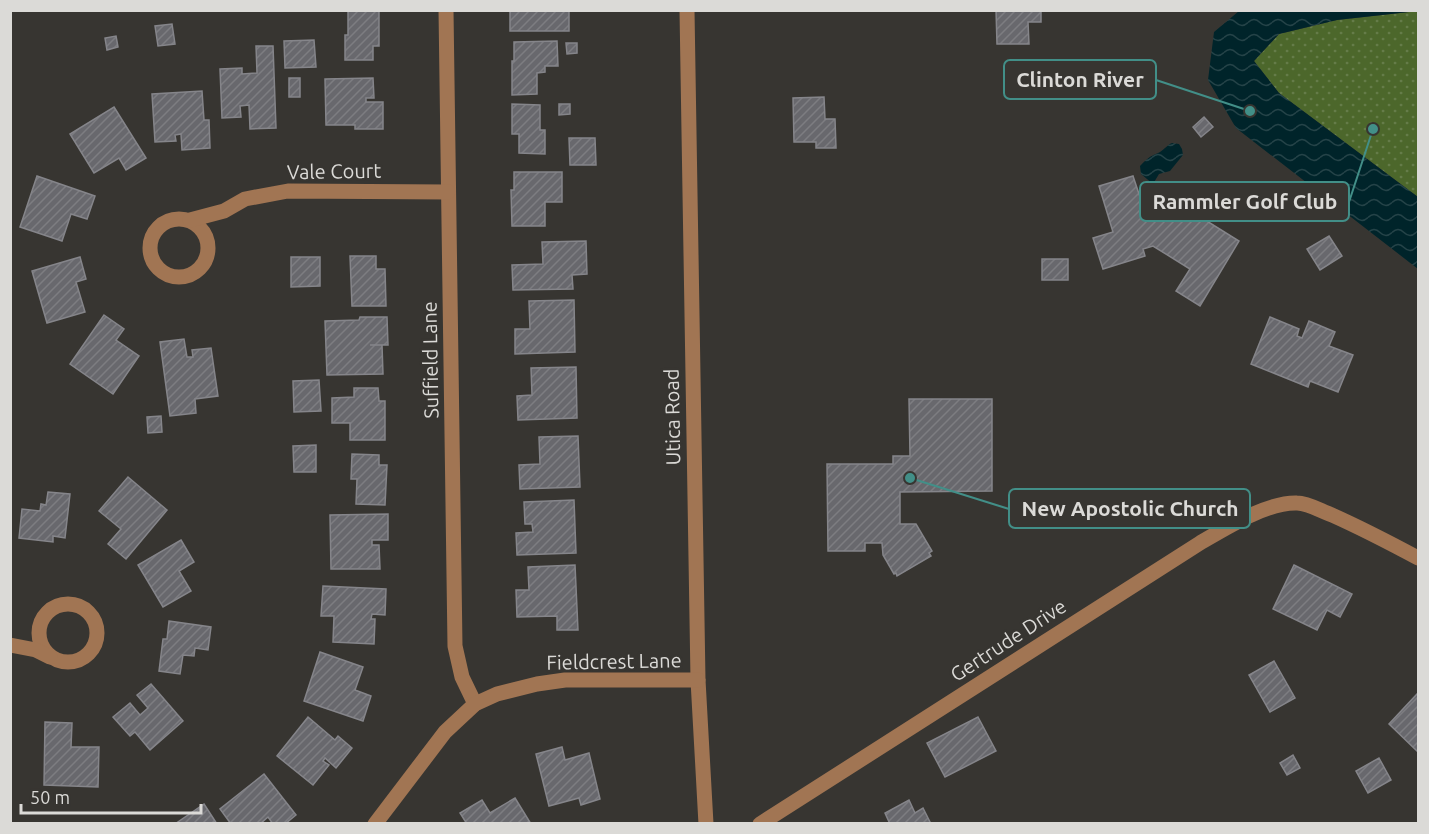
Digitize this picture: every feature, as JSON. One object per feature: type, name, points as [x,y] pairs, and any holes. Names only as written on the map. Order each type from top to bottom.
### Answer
[{"type":"street","name":"Suffield Lane","points":[[446,10],[455,645],[462,677],[475,704]]},
{"type":"street","name":"Utica Road","points":[[687,10],[698,680],[706,824]]},
{"type":"street","name":"Vale Court","points":[[224,211],[215,224],[208,242],[209,252],[206,261],[200,269],[192,275],[172,277],[156,266],[151,257],[150,247],[156,229],[163,223],[181,218],[190,220],[224,211],[245,199],[288,191],[448,192]]},
{"type":"street","points":[[190,220],[199,225],[208,242]]},
{"type":"street","name":"Gertrude Drive","points":[[760,824],[1200,543],[1256,513],[1286,504],[1298,503],[1360,528],[1419,558]]},
{"type":"street","points":[[70,603],[88,611],[97,627],[98,637],[95,647],[81,661],[71,663],[52,658],[36,650],[13,646],[30,636],[52,608],[70,603]]},
{"type":"street","points":[[40,623],[40,642],[52,658]]},
{"type":"street","name":"Fieldcrest Lane","points":[[375,824],[445,732],[475,704],[497,694],[565,680],[698,680]]},
{"type":"green space","points":[[1418,11],[1418,197],[1279,93],[1254,61],[1279,34],[1337,20]]},
{"type":"water","points":[[1239,11],[1418,11],[1337,20],[1279,34],[1254,61],[1279,93],[1418,197],[1418,269],[1236,128],[1208,80],[1214,32]]},
{"type":"water","points":[[1172,143],[1179,144],[1183,155],[1170,171],[1159,174],[1153,184],[1141,174],[1140,166]]},
{"type":"building","points":[[348,10],[379,10],[379,46],[373,46],[373,60],[345,60]]},
{"type":"building","points":[[510,10],[569,10],[569,31],[510,31]]},
{"type":"building","points":[[996,10],[1041,10],[1041,22],[1028,22],[1029,44],[997,44]]},
{"type":"building","points":[[172,24],[175,44],[158,46],[155,26]]},
{"type":"building","points":[[116,36],[118,47],[107,50],[105,38]]},
{"type":"building","points":[[314,40],[316,67],[285,68],[284,41]]},
{"type":"building","points":[[557,41],[558,66],[545,66],[545,72],[537,73],[537,94],[512,95],[514,42]]},
{"type":"building","points":[[566,43],[577,43],[577,53],[567,54]]},
{"type":"building","points":[[256,46],[273,46],[276,128],[250,129],[249,105],[240,106],[241,117],[222,118],[220,69],[242,68],[242,74],[257,73]]},
{"type":"building","points":[[289,78],[300,78],[300,97],[289,97]]},
{"type":"building","points":[[373,78],[374,98],[366,98],[366,102],[383,102],[383,129],[355,129],[355,125],[326,125],[325,79]]},
{"type":"building","points":[[202,91],[204,120],[209,120],[210,148],[182,150],[181,134],[175,135],[176,141],[155,142],[152,94]]},
{"type":"building","points":[[824,97],[825,119],[835,119],[836,148],[816,148],[816,142],[794,142],[793,98]]},
{"type":"building","points":[[512,104],[540,105],[540,130],[545,130],[545,154],[519,153],[519,134],[512,134]]},
{"type":"building","points":[[559,104],[570,104],[570,114],[559,115]]},
{"type":"building","points":[[114,107],[146,158],[126,170],[119,158],[94,173],[70,134]]},
{"type":"building","points":[[1204,117],[1213,127],[1201,137],[1193,127]]},
{"type":"building","points":[[569,138],[595,138],[596,165],[570,165]]},
{"type":"building","points":[[514,172],[562,172],[562,202],[545,202],[545,226],[512,226],[511,190],[514,190]]},
{"type":"building","points":[[37,176],[95,196],[87,219],[71,214],[62,241],[20,227]]},
{"type":"building","points":[[1133,176],[1143,206],[1159,216],[1170,198],[1239,241],[1200,306],[1176,291],[1190,269],[1153,246],[1143,249],[1145,256],[1103,269],[1093,238],[1113,232],[1099,186]]},
{"type":"building","points":[[1329,236],[1342,256],[1320,270],[1307,249]]},
{"type":"building","points":[[586,241],[587,274],[572,275],[573,289],[513,290],[512,265],[543,264],[542,242]]},
{"type":"building","points":[[350,256],[376,256],[376,269],[385,269],[386,306],[352,306]]},
{"type":"building","points":[[80,257],[86,279],[76,282],[85,312],[47,323],[32,271]]},
{"type":"building","points":[[291,257],[320,257],[320,286],[291,287]]},
{"type":"building","points":[[1042,259],[1068,259],[1068,280],[1042,280]]},
{"type":"building","points":[[574,300],[575,352],[515,354],[515,329],[530,329],[529,301]]},
{"type":"building","points":[[104,315],[124,329],[116,340],[139,356],[113,394],[70,364]]},
{"type":"building","points":[[360,317],[387,317],[388,345],[382,345],[383,374],[327,375],[325,321],[359,320]]},
{"type":"building","points":[[1270,317],[1299,329],[1297,336],[1302,338],[1309,321],[1335,332],[1329,346],[1353,355],[1338,392],[1310,381],[1308,387],[1251,364]]},
{"type":"building","points":[[184,339],[187,357],[193,357],[192,350],[211,348],[218,396],[195,399],[196,413],[170,416],[160,342]]},
{"type":"building","points":[[576,367],[577,418],[518,420],[517,396],[532,395],[531,368]]},
{"type":"building","points":[[319,380],[321,411],[294,412],[293,381]]},
{"type":"building","points":[[354,388],[378,388],[379,401],[385,401],[385,440],[350,440],[350,423],[332,423],[332,398],[354,397]]},
{"type":"building","points":[[909,399],[992,399],[992,491],[900,492],[900,524],[916,524],[932,551],[929,553],[931,556],[897,576],[883,555],[882,543],[865,543],[865,551],[828,551],[827,464],[893,464],[893,456],[910,456]]},
{"type":"building","points":[[161,416],[162,432],[148,433],[147,417]]},
{"type":"building","points":[[578,436],[580,487],[520,489],[519,465],[540,464],[539,437]]},
{"type":"building","points":[[316,445],[316,472],[294,472],[293,446]]},
{"type":"building","points":[[352,454],[379,455],[379,465],[387,465],[385,505],[356,504],[357,479],[351,479]]},
{"type":"building","points":[[128,477],[167,510],[126,559],[108,544],[121,529],[99,511]]},
{"type":"building","points":[[48,492],[70,494],[65,538],[53,536],[53,542],[19,538],[22,509],[40,511],[41,504],[46,505]]},
{"type":"building","points":[[574,500],[576,553],[517,555],[516,533],[533,532],[532,524],[525,524],[524,502]]},
{"type":"building","points":[[388,514],[388,540],[372,540],[372,545],[379,545],[380,569],[331,569],[330,515]]},
{"type":"building","points":[[181,540],[194,562],[179,571],[191,591],[163,607],[138,565]]},
{"type":"building","points":[[575,565],[578,630],[557,630],[557,616],[517,617],[516,590],[529,590],[528,567]]},
{"type":"building","points":[[1294,565],[1352,594],[1340,617],[1327,610],[1317,630],[1273,609]]},
{"type":"building","points":[[323,586],[386,589],[385,615],[372,614],[371,619],[375,619],[374,644],[333,642],[334,616],[321,616]]},
{"type":"building","points":[[169,621],[211,627],[208,650],[195,648],[194,656],[183,655],[180,674],[159,671],[163,639],[167,639]]},
{"type":"building","points":[[320,652],[363,667],[355,690],[371,696],[363,721],[304,701]]},
{"type":"building","points":[[1274,661],[1295,698],[1270,712],[1249,675]]},
{"type":"building","points":[[151,684],[183,721],[150,750],[135,732],[130,736],[113,717],[130,703],[140,715],[148,708],[137,695]]},
{"type":"building","points":[[1418,693],[1418,752],[1389,724]]},
{"type":"building","points":[[308,717],[335,740],[338,736],[352,748],[336,768],[325,758],[323,761],[329,765],[313,785],[277,756]]},
{"type":"building","points":[[978,717],[996,751],[945,777],[927,743]]},
{"type":"building","points":[[45,722],[72,723],[71,747],[99,747],[98,787],[44,785]]},
{"type":"building","points":[[562,747],[565,760],[589,753],[600,799],[581,805],[579,798],[549,806],[536,754]]},
{"type":"building","points":[[1293,755],[1300,768],[1287,775],[1280,763]]},
{"type":"building","points":[[1379,758],[1391,780],[1368,793],[1356,771]]},
{"type":"building","points":[[264,774],[296,815],[285,824],[273,824],[268,817],[260,824],[231,824],[220,809]]},
{"type":"building","points":[[515,798],[531,824],[467,824],[460,813],[482,800],[490,813]]},
{"type":"building","points":[[909,800],[915,813],[923,808],[931,824],[890,824],[885,813]]},
{"type":"building","points":[[204,804],[217,824],[175,824]]},
{"type":"place","name":"Clinton River","points":[[1250,111]]},
{"type":"place","name":"Rammler Golf Club","points":[[1373,129]]},
{"type":"place","name":"New Apostolic Church","points":[[910,478]]}]
